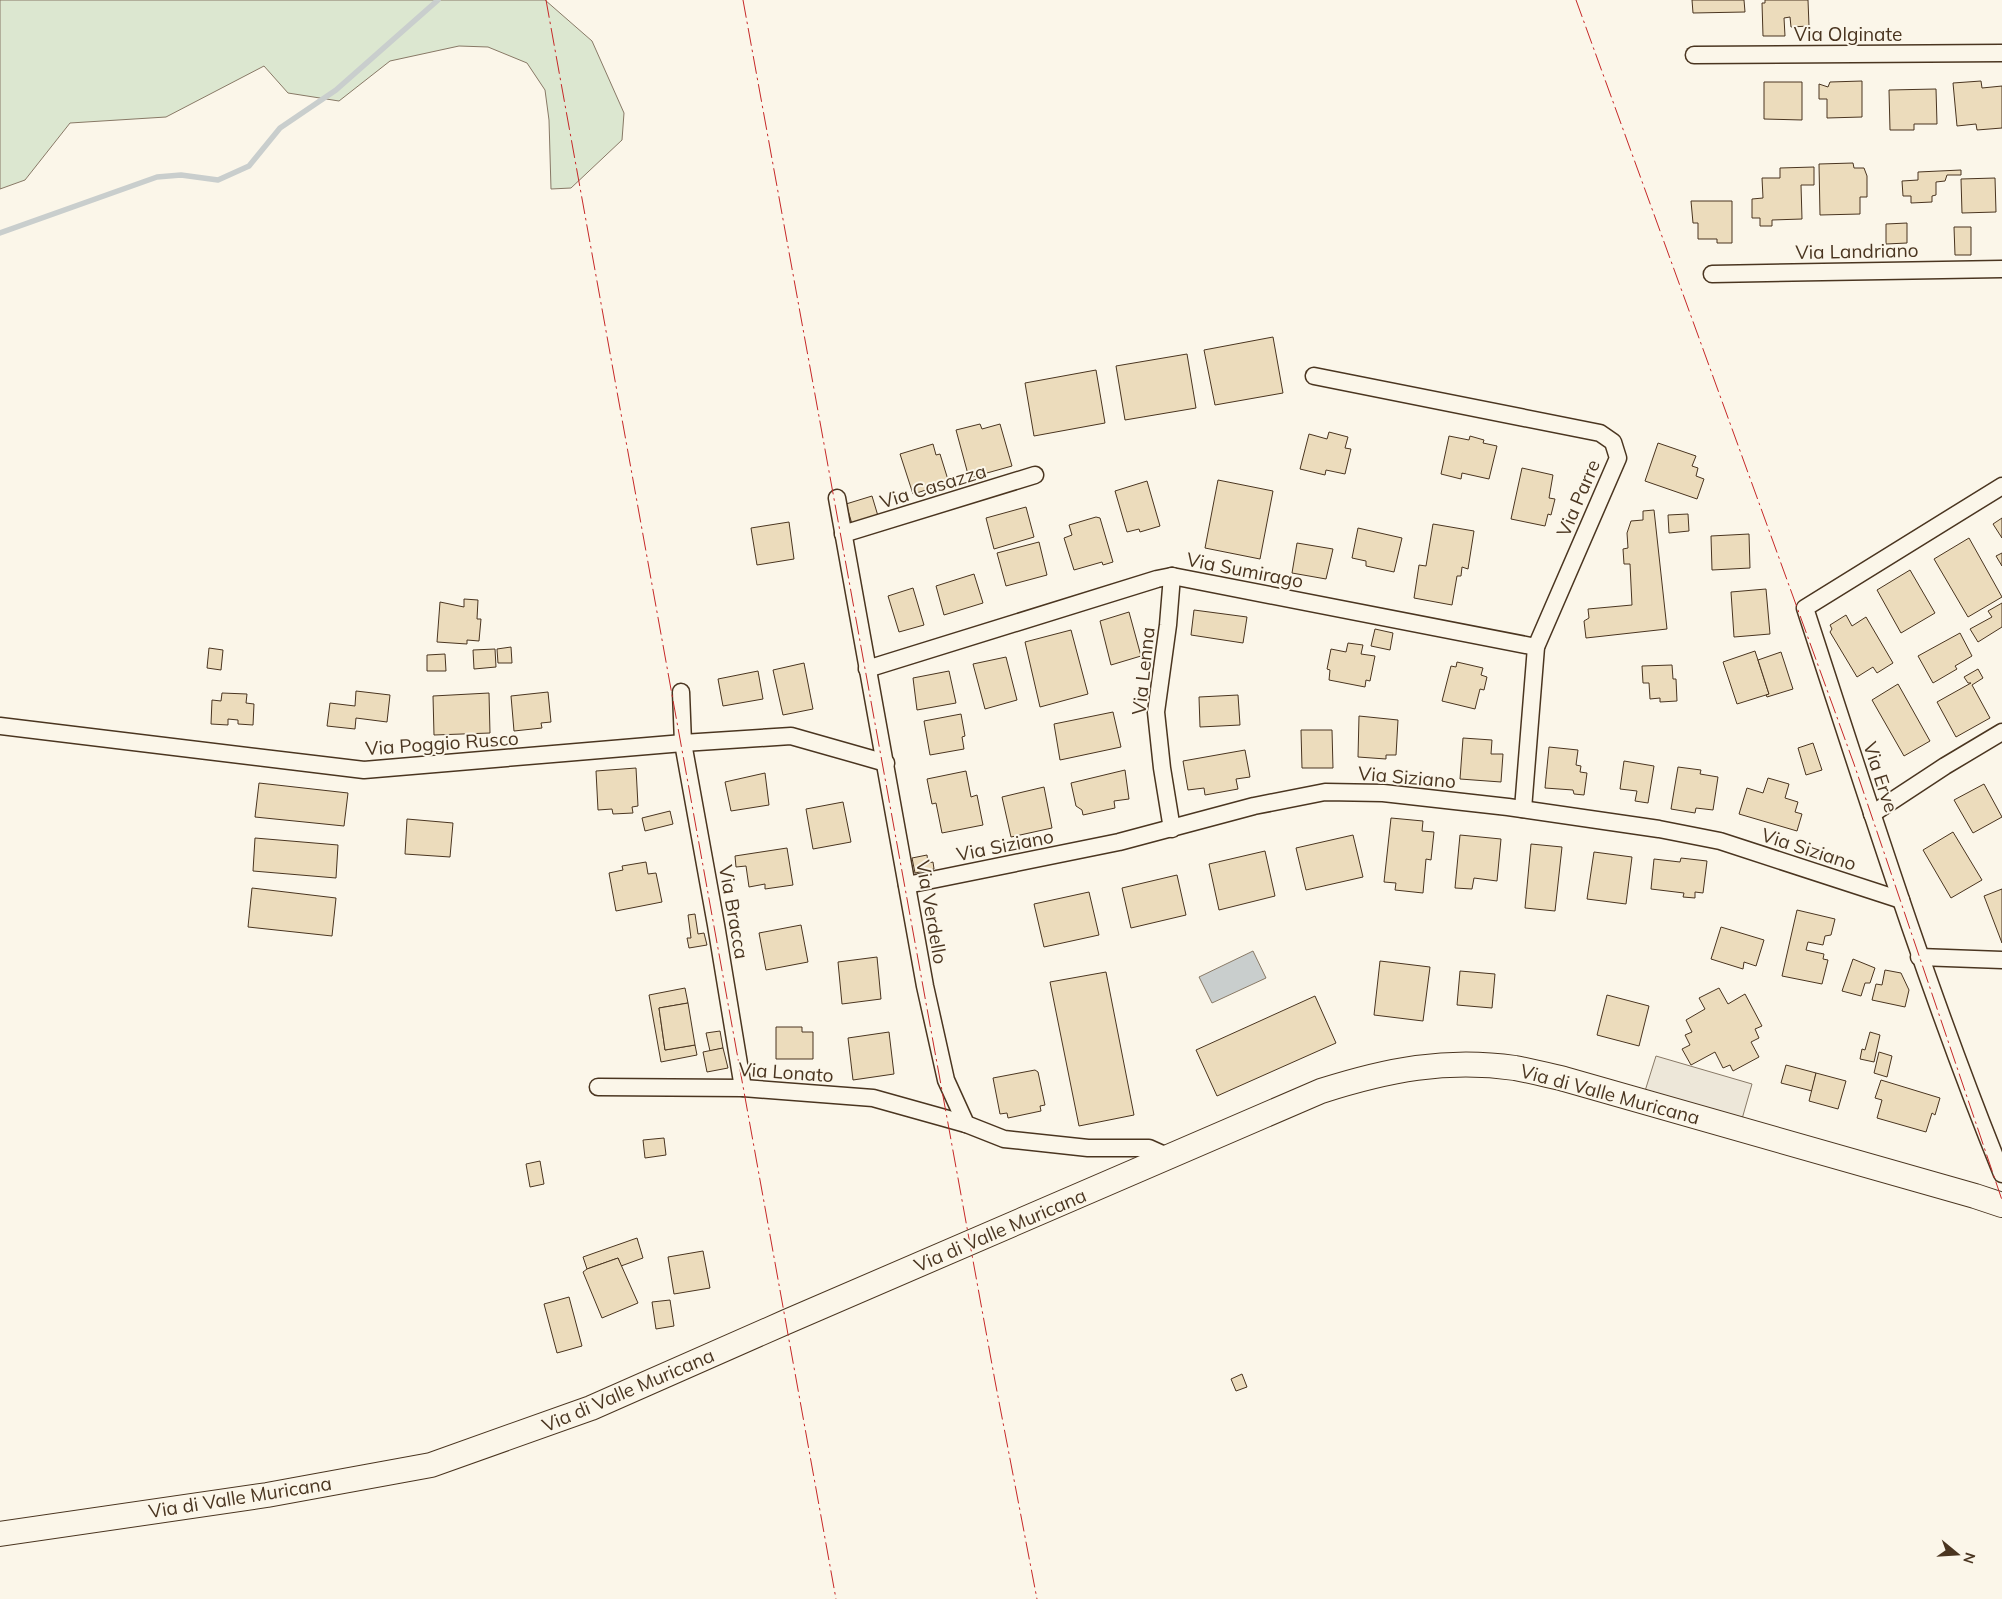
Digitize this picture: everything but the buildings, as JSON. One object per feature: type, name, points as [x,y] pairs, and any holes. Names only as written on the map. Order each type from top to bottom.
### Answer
[{"type":"street","name":"Via Olginate","points":[[1694,55],[2002,53]]},
{"type":"street","name":"Via Landriano","points":[[1712,274],[2002,269]]},
{"type":"street","name":"Via Parre","points":[[1314,376],[1600,433],[1613,442],[1618,458],[1536,647],[1523,809]]},
{"type":"street","name":"Via Casazza","points":[[843,534],[1036,475]]},
{"type":"street","name":"Via Erve","points":[[2002,486],[1805,608],[1920,957],[1968,1090],[2002,1174]]},
{"type":"street","name":"Via Verdello","points":[[837,498],[925,986],[946,1080],[966,1124]]},
{"type":"street","name":"Via Sumirago","points":[[867,669],[1157,579],[1172,576],[1536,647]]},
{"type":"street","name":"Via Lenna","points":[[1172,576],[1168,625],[1156,712],[1162,768],[1172,828]]},
{"type":"street","name":"Via Bracca","points":[[681,692],[684,743],[743,1088]]},
{"type":"street","name":"Via Poggio Rusco","points":[[0,726],[364,770],[684,743],[792,736],[886,763]]},
{"type":"street","points":[[1872,814],[1945,766],[2002,732]]},
{"type":"street","name":"Via Siziano","points":[[907,885],[1119,842],[1254,806],[1325,792],[1383,793],[1523,809],[1659,829],[1720,841],[1901,900]]},
{"type":"street","points":[[1920,957],[2002,960]]},
{"type":"street","name":"Via di Valle Muricana","points":[[0,1534],[267,1495],[431,1465],[591,1408],[1321,1091],[1359,1079],[1398,1070],[1470,1064],[1515,1068],[1564,1079],[1956,1190],[2002,1205]]},
{"type":"street","name":"Via Lonato","points":[[598,1087],[743,1088],[873,1098],[966,1124]]},
{"type":"street","points":[[966,1124],[1004,1139],[1088,1148],[1149,1148],[1168,1157]]},
{"type":"green space","points":[[0,0],[545,0],[592,41],[624,113],[622,140],[571,188],[551,189],[549,120],[545,90],[527,63],[488,47],[459,46],[390,61],[339,101],[288,93],[264,66],[166,117],[70,123],[25,180],[0,189]]},
{"type":"shaded area","points":[[1253,951],[1266,978],[1212,1003],[1199,977]]},
{"type":"shaded area","points":[[1656,1056],[1752,1084],[1742,1119],[1645,1091]]},
{"type":"waterway","points":[[0,233],[157,177],[181,175],[218,180],[249,166],[280,128],[336,90],[438,0]]},
{"type":"power","points":[[546,0],[836,1599]]},
{"type":"power","points":[[743,0],[995,1381],[1037,1599]]},
{"type":"power","points":[[1576,0],[1854,764],[2002,1200]]}]
